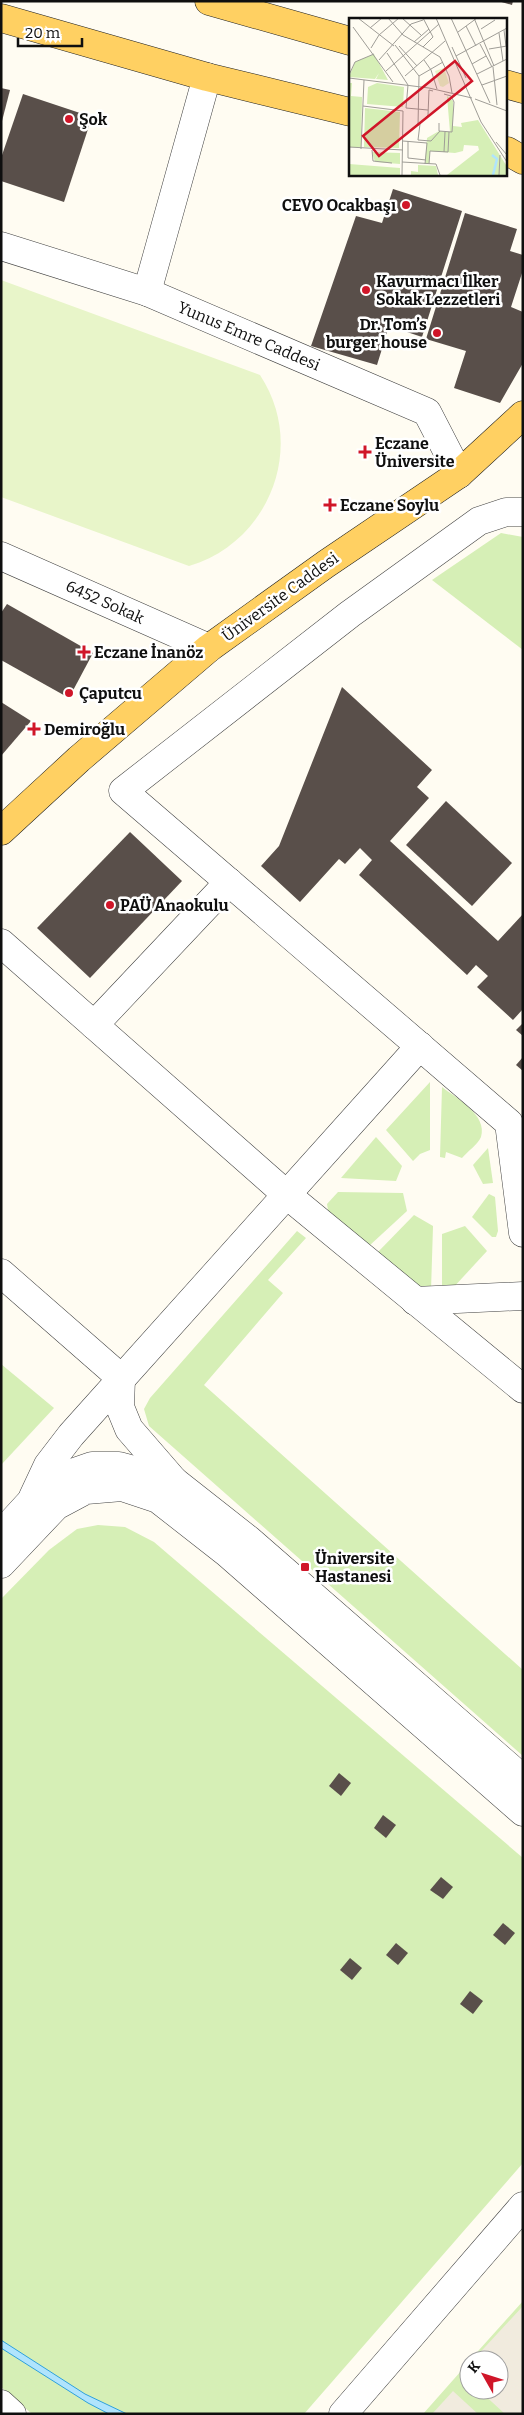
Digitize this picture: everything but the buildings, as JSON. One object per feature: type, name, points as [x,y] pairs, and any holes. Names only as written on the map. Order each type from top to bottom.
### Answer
[{"type":"main road","points":[[209,1],[349,41]]},
{"type":"main road","points":[[1,18],[207,77],[349,112]]},
{"type":"main road","points":[[506,84],[523,89]]},
{"type":"main road","name":"Üniversite Caddesi","points":[[1,831],[78,759],[209,648],[326,564],[459,474],[523,415]]},
{"type":"main road","points":[[459,474],[523,440]]},
{"type":"street","points":[[147,292],[207,77]]},
{"type":"street","name":"Yunus Emre Caddesi","points":[[1,246],[147,292],[427,412],[459,474]]},
{"type":"street","points":[[523,512],[506,512],[479,521],[350,614],[123,791],[509,1123],[523,1233]]},
{"type":"street","name":"6452 Sokak","points":[[1,556],[209,648]]},
{"type":"street","points":[[94,1025],[229,882]]},
{"type":"street","points":[[1,943],[287,1195],[523,1389]]},
{"type":"street","points":[[33,1499],[48,1466],[71,1435],[420,1046]]},
{"type":"street","points":[[1,1273],[121,1378]]},
{"type":"street","points":[[415,1301],[523,1296]]},
{"type":"street","points":[[121,1378],[120,1407],[128,1429],[174,1481],[249,1540],[523,1779]]},
{"type":"street","points":[[1,1534],[34,1498],[69,1474],[92,1466],[119,1466],[174,1481]]},
{"type":"street","points":[[1,1564],[56,1506],[86,1490],[122,1487],[158,1499],[227,1553],[523,1812]]},
{"type":"street","points":[[343,2414],[523,2206]]},
{"type":"street","points":[[368,2414],[523,2235]]},
{"type":"street","points":[[1,2404],[12,2414]]},
{"type":"green space","points":[[1,280],[260,375],[274,403],[280,431],[280,460],[272,488],[259,514],[241,536],[217,554],[189,566],[1,497]]},
{"type":"green space","points":[[501,533],[523,537],[523,650],[432,580]]},
{"type":"green space","points":[[430,1082],[430,1150],[420,1154],[413,1161],[386,1130]]},
{"type":"green space","points":[[442,1087],[469,1108],[480,1121],[482,1129],[480,1140],[462,1158],[446,1152],[445,1158],[440,1157]]},
{"type":"green space","points":[[376,1137],[402,1166],[396,1181],[341,1178]]},
{"type":"green space","points":[[488,1148],[493,1183],[483,1184],[473,1165]]},
{"type":"green space","points":[[338,1192],[403,1193],[407,1211],[369,1246],[329,1216],[327,1204]]},
{"type":"green space","points":[[489,1194],[495,1197],[498,1231],[496,1237],[492,1237],[472,1217]]},
{"type":"green space","points":[[414,1215],[433,1226],[431,1290],[421,1289],[377,1253]]},
{"type":"green space","points":[[465,1226],[487,1251],[452,1289],[442,1294],[442,1234]]},
{"type":"green space","points":[[297,1231],[306,1238],[268,1280],[283,1293],[204,1385],[523,1670],[523,1756],[149,1426],[144,1409],[150,1398]]},
{"type":"green space","points":[[1,1364],[54,1408],[1,1465]]},
{"type":"green space","points":[[98,1525],[125,1527],[154,1542],[523,1858],[523,2163],[304,2414],[32,2414],[1,2387],[1,1599],[49,1550],[77,1529]]},
{"type":"green space","points":[[523,2301],[523,2414],[423,2414],[459,2373],[459,2400],[509,2400],[509,2350],[479,2350]]},
{"type":"shaded area","points":[[523,2306],[523,2414],[505,2414],[490,2400],[509,2400],[509,2350],[482,2350]]},
{"type":"shaded area","points":[[453,2391],[459,2397],[459,2400],[463,2400],[478,2414],[432,2414]]},
{"type":"water","points":[[1,2340],[85,2394],[127,2414],[109,2414],[88,2403],[1,2348]]},
{"type":"place","name":"Şok","points":[[69,119]]},
{"type":"place","name":"CEVO Ocakbaşı","points":[[406,205]]},
{"type":"place","name":"Kavurmacı İlker Sokak Lezzetleri","points":[[366,290]]},
{"type":"place","name":"Dr. Tom’s burger house","points":[[437,333]]},
{"type":"place","name":"Eczane Üniversite","points":[[365,452]]},
{"type":"place","name":"Eczane Soylu","points":[[330,505]]},
{"type":"place","name":"Eczane İnanöz","points":[[84,652]]},
{"type":"place","name":"Çaputcu","points":[[69,693]]},
{"type":"place","name":"Demiroğlu","points":[[34,729]]},
{"type":"place","name":"PAÜ Anaokulu","points":[[110,905]]},
{"type":"place","name":"Üniversite Hastanesi","points":[[305,1567]]}]
